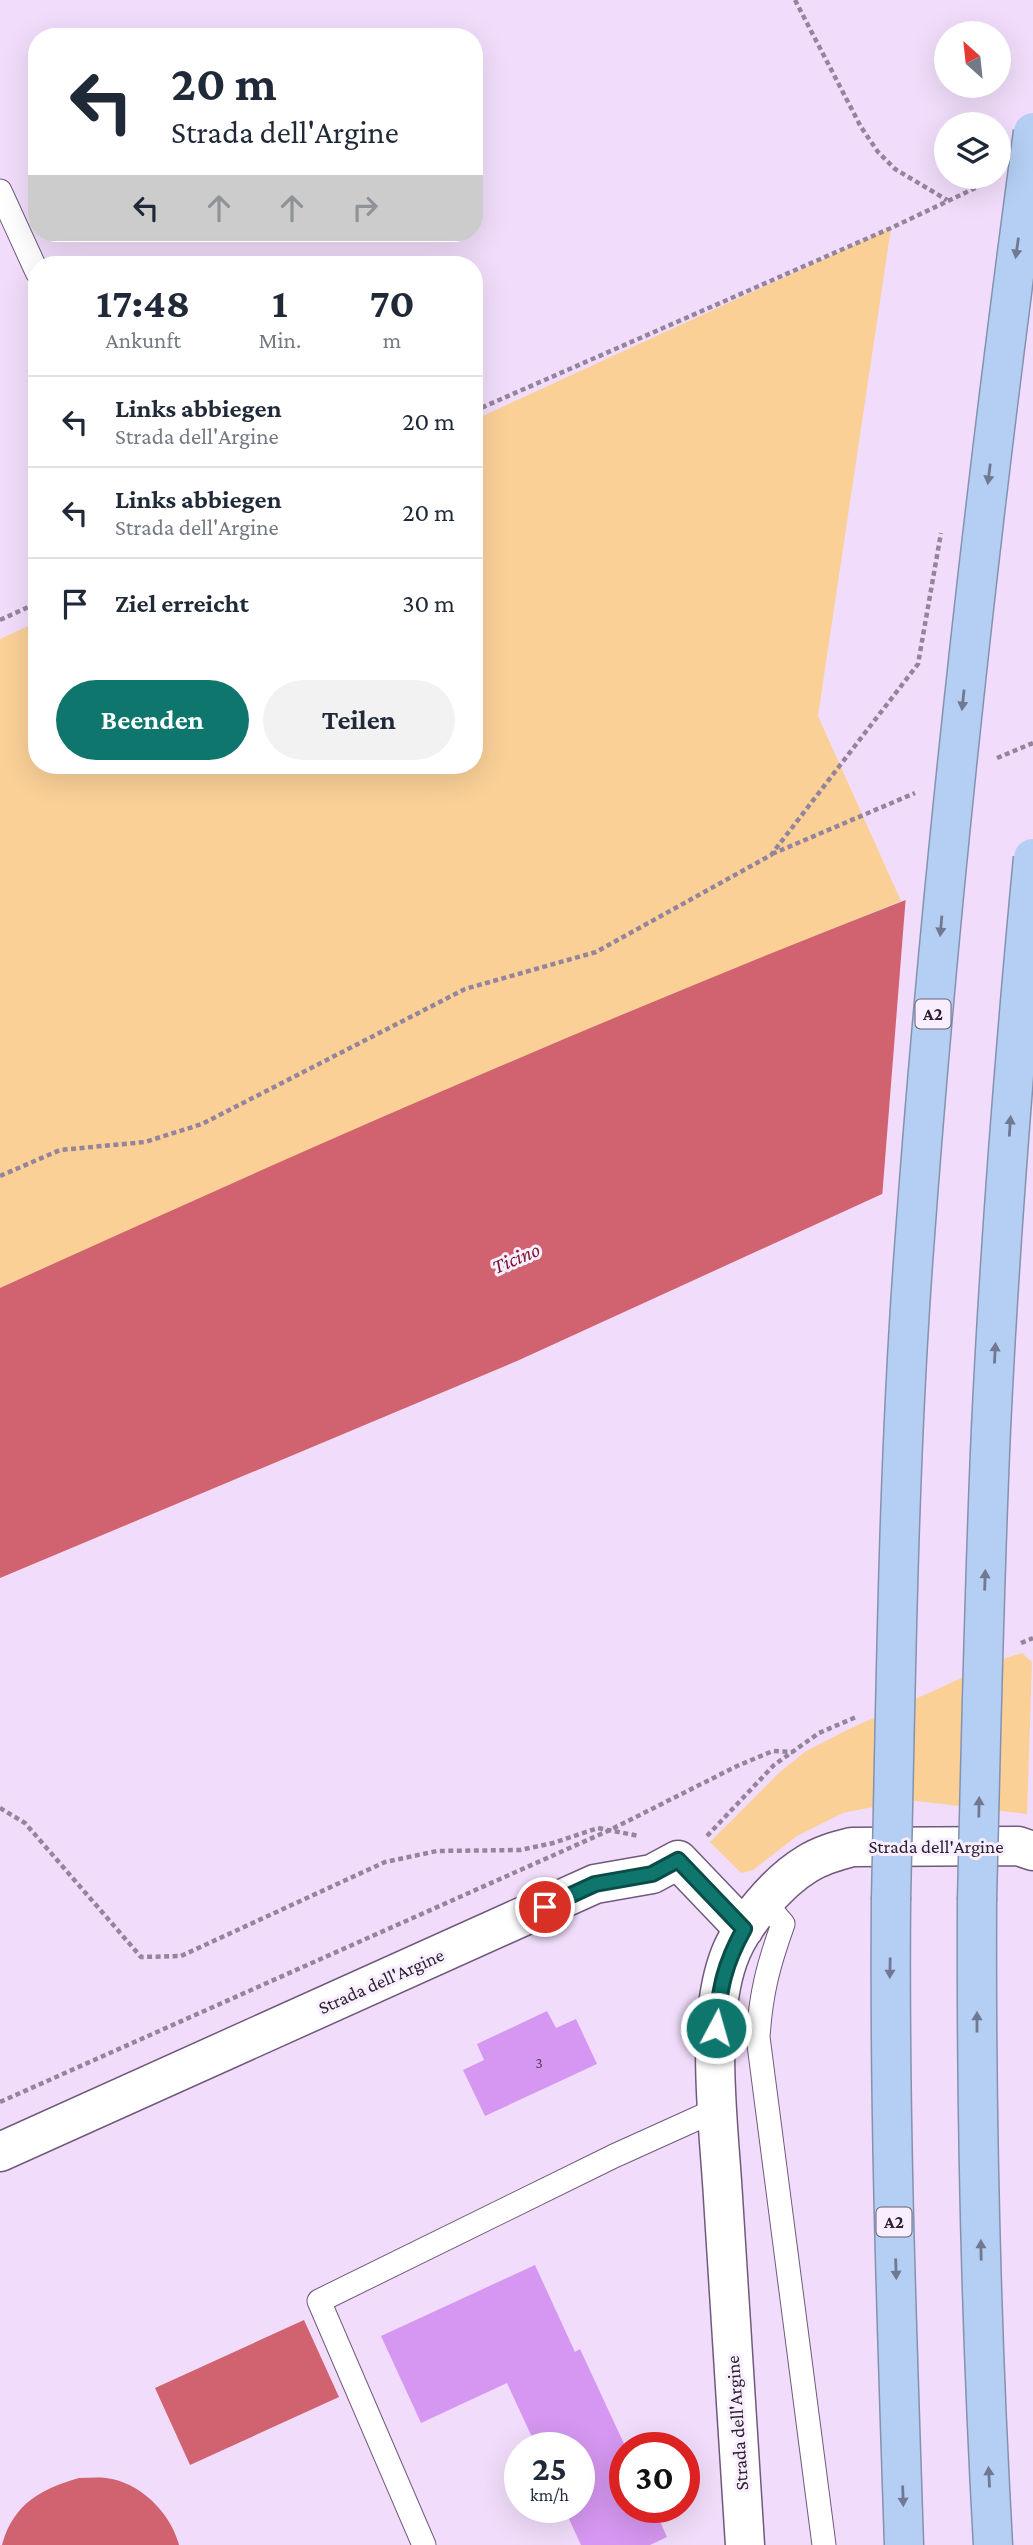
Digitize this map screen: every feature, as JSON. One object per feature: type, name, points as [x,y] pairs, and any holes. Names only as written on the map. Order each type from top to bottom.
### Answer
[{"type":"highway","name":"A2","points":[[904,2545],[890,2007],[897,1620],[915,1240],[959,738],[1000,380],[1033,132]]},
{"type":"highway","points":[[993,2545],[984,2356],[977,2037],[983,1641],[1002,1233],[1033,858]]},
{"type":"street","name":"Strada dell'Argine","points":[[745,2545],[718,2109],[716,2028],[720,1988],[728,1958],[754,1916],[791,1875],[808,1863],[852,1847],[1018,1846],[1033,1851]]},
{"type":"street","points":[[678,1860],[754,1916]]},
{"type":"street","name":"Strada dell'Argine","points":[[0,2152],[595,1884],[652,1874],[678,1860]]},
{"type":"lane","points":[[0,191],[30,256]]},
{"type":"lane","points":[[754,1916],[783,1924],[767,1967],[761,1997],[758,2038],[824,2545]]},
{"type":"lane","points":[[424,2545],[319,2301],[614,2155],[718,2109]]},
{"type":"path","points":[[795,0],[861,127],[878,152],[895,169],[948,200]]},
{"type":"path","points":[[483,407],[891,228],[973,189]]},
{"type":"path","points":[[771,855],[918,664],[942,528]]},
{"type":"path","points":[[0,620],[28,608]]},
{"type":"path","points":[[996,759],[1033,743]]},
{"type":"path","points":[[0,1176],[60,1150],[145,1142],[202,1124],[465,989],[596,952],[771,855],[921,791]]},
{"type":"path","points":[[0,1808],[25,1823],[141,1957],[181,1956],[384,1861],[437,1852],[520,1850],[553,1843],[598,1828],[610,1830],[659,1840],[678,1860],[692,1853],[745,1794],[792,1752],[774,1751],[737,1766],[610,1830],[0,2102]]},
{"type":"shaded area","points":[[891,228],[818,716],[901,901],[540,1050],[0,1288],[0,639],[28,626],[28,774],[483,774],[483,416]]},
{"type":"shaded area","points":[[1022,1653],[1032,1662],[1027,1814],[908,1800],[843,1813],[797,1836],[753,1870],[741,1873],[710,1842],[780,1772],[806,1751],[849,1729]]},
{"type":"water","name":"Ticino","points":[[1033,851],[1033,1125],[517,1361],[0,1578],[0,1288],[256,1173],[642,1006]]},
{"type":"water","points":[[304,2320],[339,2397],[190,2465],[155,2388]]},
{"type":"water","points":[[79,2478],[119,2481],[142,2493],[169,2522],[179,2545],[2,2545],[13,2519],[30,2500],[52,2487]]},
{"type":"pier","points":[[1033,847],[1033,1129],[882,1198],[906,895]]},
{"type":"building","points":[[547,2011],[556,2028],[576,2019],[597,2064],[485,2116],[463,2070],[484,2060],[477,2044]]},
{"type":"building","points":[[535,2265],[575,2352],[580,2349],[619,2432],[609,2432],[609,2523],[661,2523],[667,2537],[650,2545],[581,2545],[571,2523],[595,2523],[595,2432],[530,2432],[507,2383],[421,2423],[381,2336]]},
{"type":"route","points":[[545,1907],[595,1884],[652,1874],[678,1860],[744,1929],[728,1958],[720,1988],[716,2028]]}]
